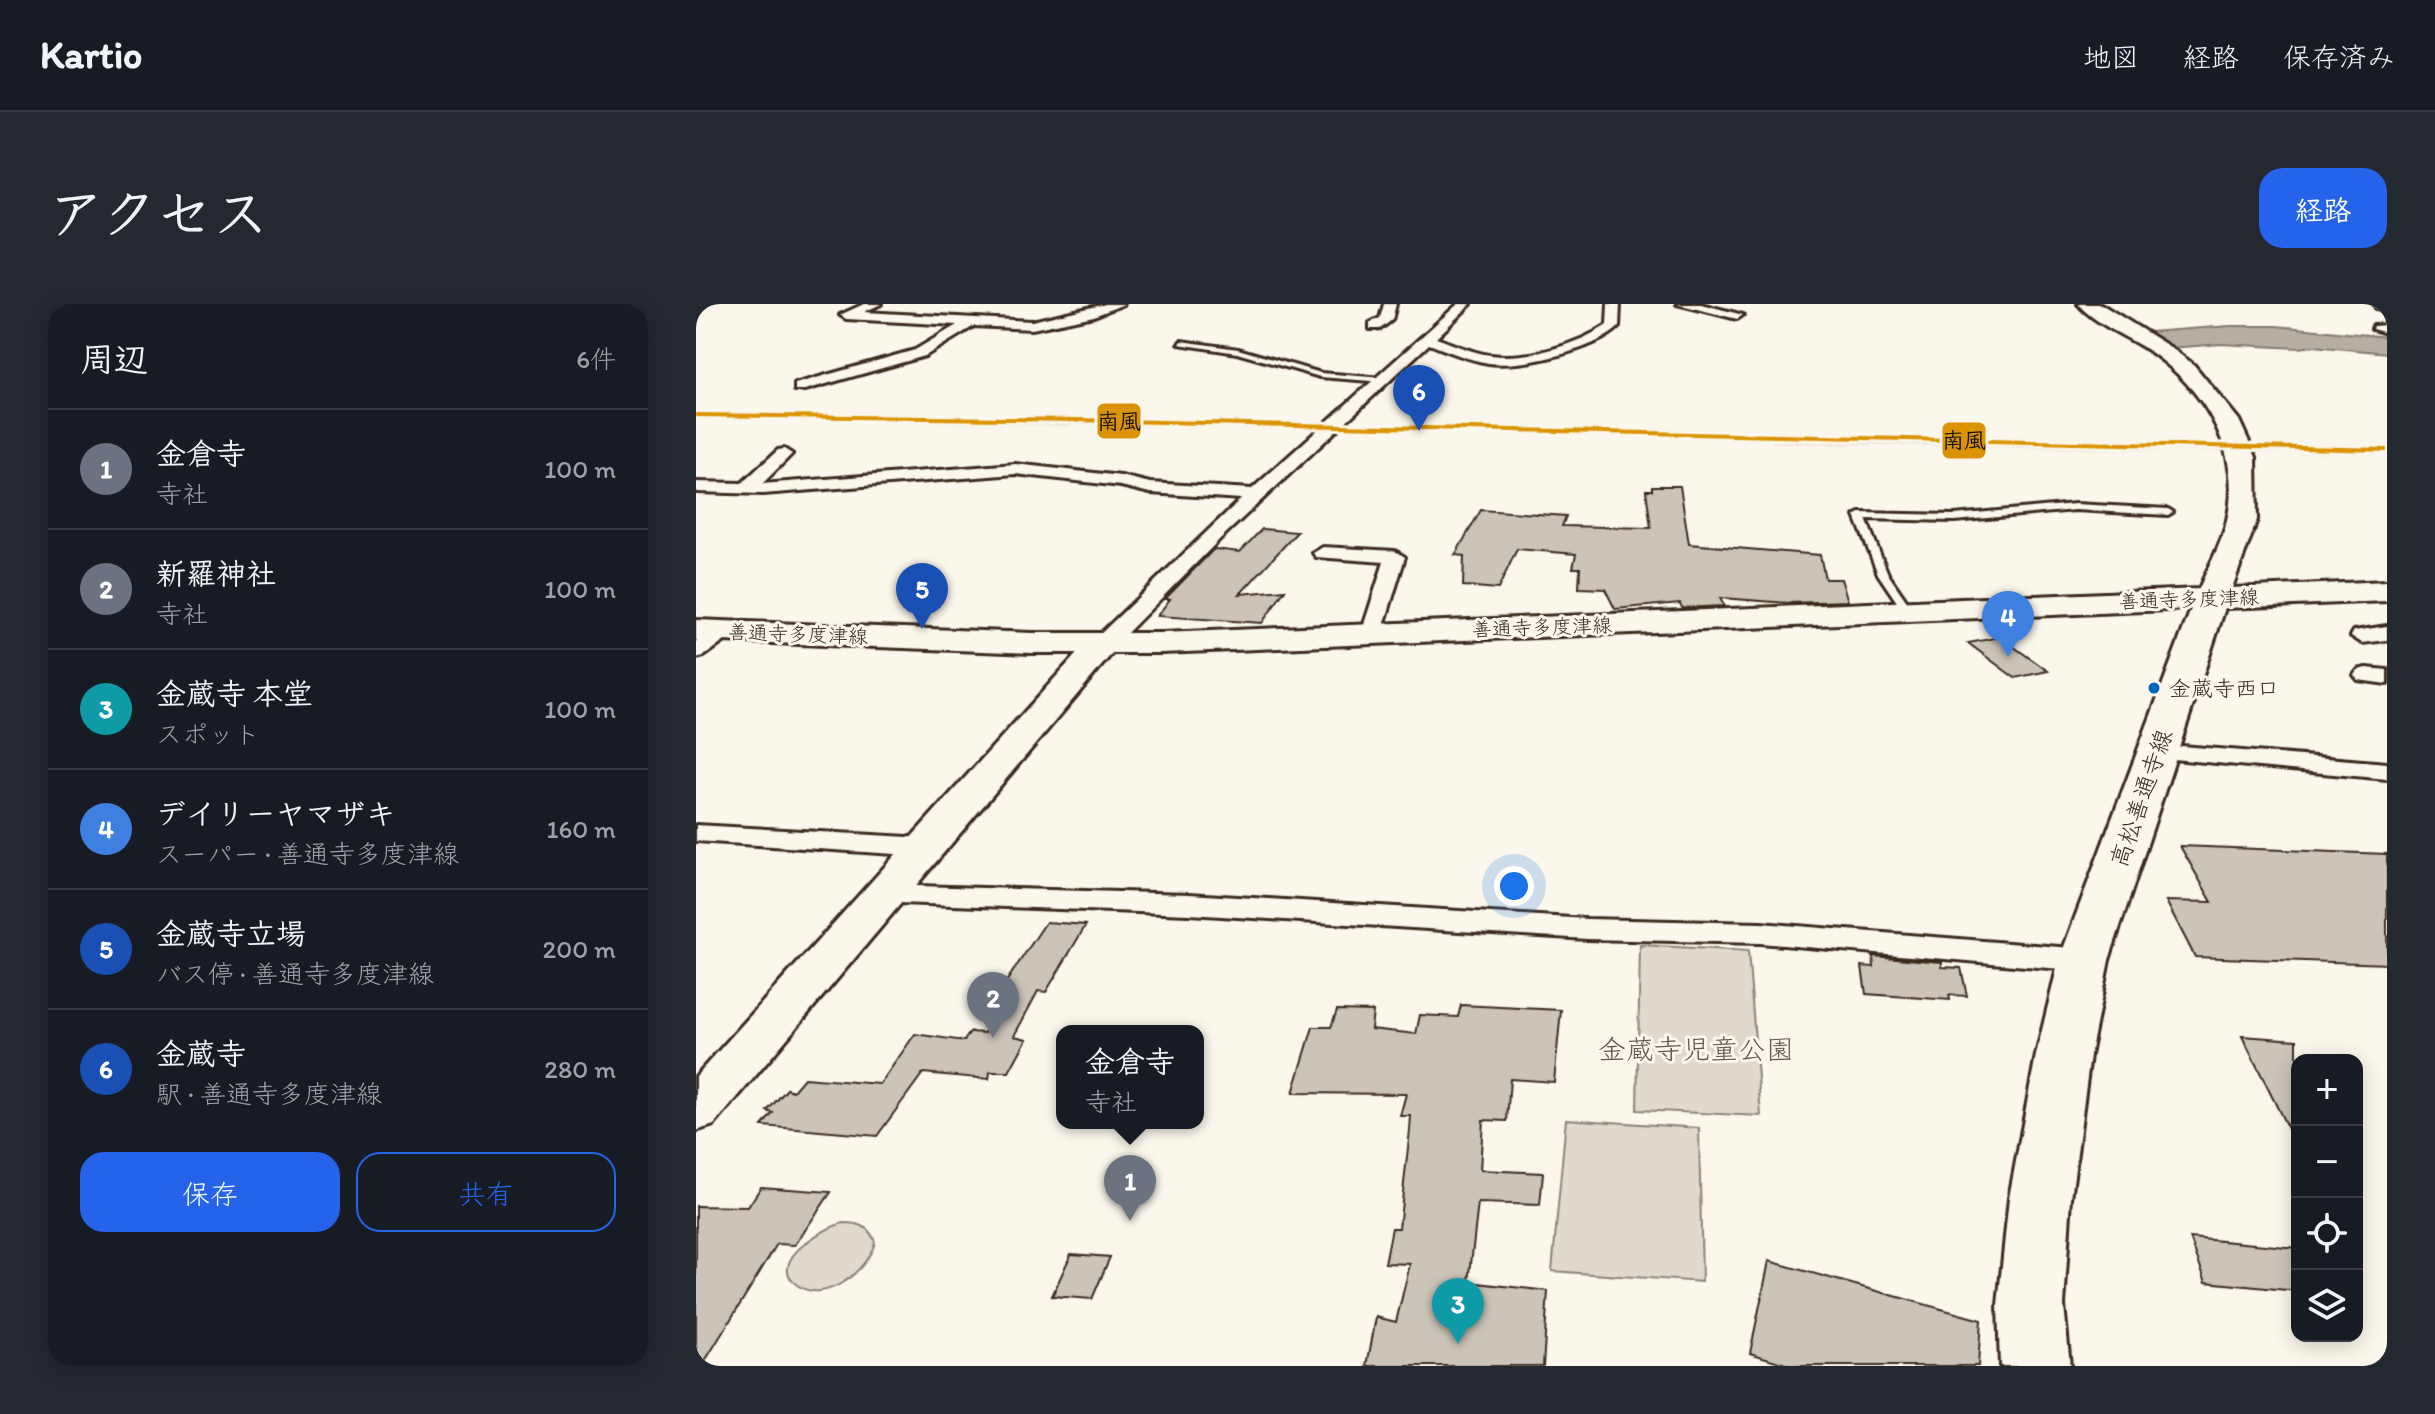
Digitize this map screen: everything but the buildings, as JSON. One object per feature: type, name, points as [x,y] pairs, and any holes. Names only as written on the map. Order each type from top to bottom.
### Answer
[{"type":"main road","name":"高松善通寺線","points":[[2035,1366],[2031,1305],[2040,1198],[2063,1055],[2084,960],[2176,734],[2208,609],[2242,520],[2240,450],[2227,420],[2186,370],[2163,351],[2088,304]]},
{"type":"main road","points":[[2242,520],[2248,534],[2235,577],[2266,589],[2303,595]]},
{"type":"main road","name":"善通寺多度津線","points":[[710,630],[1103,644],[2155,601],[2208,609],[2303,595],[2387,591]]},
{"type":"main road","points":[[2092,603],[2147,615],[2169,627],[2172,640],[2162,693],[2176,734]]},
{"type":"street","points":[[875,304],[846,315],[1032,325],[1118,304]]},
{"type":"street","points":[[1375,326],[1386,320],[1390,304]]},
{"type":"street","points":[[704,1092],[926,847],[1103,644],[1257,495],[1465,304]]},
{"type":"street","points":[[1427,339],[1497,360],[1554,350],[1603,334],[1613,327],[1614,304]]},
{"type":"street","points":[[1683,304],[1737,315]]},
{"type":"street","points":[[800,387],[933,348],[974,320]]},
{"type":"street","points":[[746,489],[784,454]]},
{"type":"street","points":[[696,498],[704,487],[746,489],[1015,469],[1121,481],[1150,488],[1257,495]]},
{"type":"street","points":[[1362,532],[1333,553],[1395,557],[1397,578],[1372,634]]},
{"type":"street","points":[[696,651],[710,630]]},
{"type":"street","points":[[2362,636],[2387,634]]},
{"type":"street","points":[[2176,734],[2387,771]]},
{"type":"street","points":[[696,833],[926,847]]},
{"type":"street","points":[[883,895],[1189,904],[1587,929],[1760,933],[2084,960]]},
{"type":"lane","points":[[1181,343],[1238,351],[1320,375],[1383,380]]},
{"type":"lane","points":[[1909,612],[1883,574],[1860,516],[1954,518],[2075,507],[2168,512]]},
{"type":"shaded area","points":[[2276,326],[2387,337],[2387,353],[2313,346],[2221,344],[2171,348],[2148,332]]},
{"type":"shaded area","points":[[696,412],[1079,418],[1069,426],[696,418]]},
{"type":"shaded area","points":[[1769,432],[2387,447],[2387,455],[1772,443]]},
{"type":"green space","name":"金蔵寺児童公園","points":[[1640,945],[1748,951],[1761,1116],[1637,1110]]},
{"type":"green space","points":[[1566,1119],[1699,1128],[1702,1282],[1552,1271]]},
{"type":"green space","points":[[844,1223],[863,1226],[873,1237],[875,1242],[864,1263],[833,1288],[808,1290],[797,1285],[789,1276],[788,1266],[793,1256],[812,1238]]},
{"type":"railway","points":[[916,419],[1123,424]]},
{"type":"railway","points":[[1045,422],[1123,424]]},
{"type":"railway","points":[[1123,424],[2043,443]]},
{"type":"railway","points":[[1123,424],[1139,424]]},
{"type":"transit line","name":"南風","points":[[696,415],[1075,420],[2387,450]]},
{"type":"place","name":"金蔵寺","points":[[1419,431]]},
{"type":"place","name":"金蔵寺立場","points":[[922,629]]},
{"type":"place","name":"デイリーヤマザキ","points":[[2008,657]]},
{"type":"place","name":"金蔵寺西口","points":[[2154,688]]},
{"type":"place","name":"新羅神社","points":[[993,1038]]},
{"type":"place","name":"金倉寺","points":[[1130,1221]]},
{"type":"place","name":"金蔵寺 本堂","points":[[1458,1344]]}]
